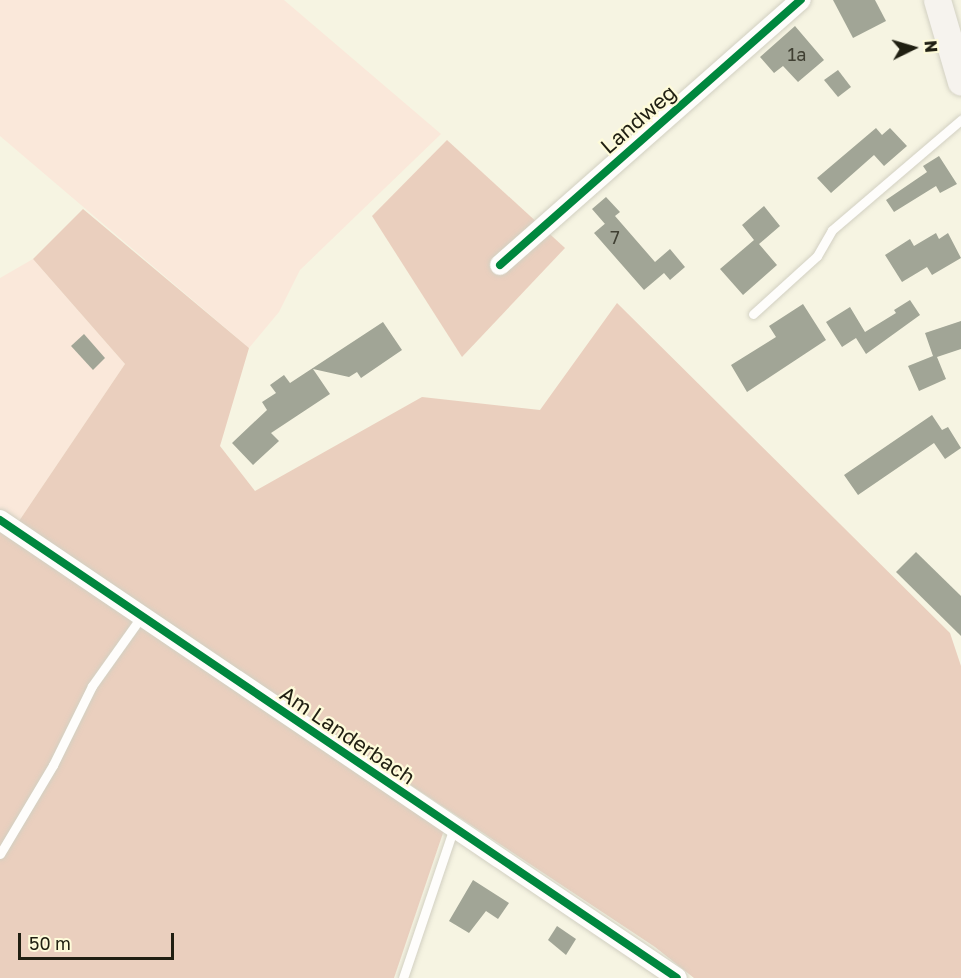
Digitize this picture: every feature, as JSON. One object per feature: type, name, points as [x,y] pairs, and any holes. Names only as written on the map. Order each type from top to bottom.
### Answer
[{"type":"main road","points":[[937,0],[961,82]]},
{"type":"street","name":"Landweg","points":[[500,265],[801,0]]},
{"type":"street","name":"Am Landerbach","points":[[0,520],[677,978]]},
{"type":"lane","points":[[753,314],[817,256],[832,230],[961,120]]},
{"type":"lane","points":[[0,854],[53,765],[92,686],[141,617]]},
{"type":"lane","points":[[403,978],[454,827]]},
{"type":"shaded area","points":[[0,0],[284,0],[441,134],[300,270],[279,312],[249,348],[0,136]]},
{"type":"shaded area","points":[[447,140],[565,248],[462,357],[372,216]]},
{"type":"shaded area","points":[[83,209],[249,348],[220,446],[255,491],[422,397],[540,410],[617,303],[950,633],[961,666],[961,978],[694,978],[655,947],[17,524],[125,364],[33,259]]},
{"type":"shaded area","points":[[33,259],[125,364],[17,524],[0,512],[0,278]]},
{"type":"shaded area","points":[[0,529],[444,830],[394,978],[0,978]]},
{"type":"building","points":[[833,0],[875,0],[886,21],[853,38]]},
{"type":"building","points":[[795,26],[824,60],[798,82],[783,66],[774,73],[760,57]]},
{"type":"building","points":[[838,70],[851,87],[838,97],[824,80]]},
{"type":"building","points":[[876,128],[882,135],[890,128],[907,146],[884,166],[874,155],[831,193],[817,178]]},
{"type":"building","points":[[939,156],[957,184],[940,193],[936,186],[894,212],[886,200],[927,172],[923,166]]},
{"type":"building","points":[[606,197],[620,212],[615,216],[655,262],[670,249],[685,267],[670,280],[664,273],[644,290],[594,233],[605,224],[592,209]]},
{"type":"building","points":[[764,206],[780,226],[759,244],[777,265],[743,295],[720,269],[754,240],[742,225]]},
{"type":"building","points":[[936,233],[939,239],[948,233],[961,258],[932,275],[927,267],[902,282],[885,255],[910,239],[914,246]]},
{"type":"building","points":[[910,300],[920,315],[866,354],[856,338],[842,347],[826,322],[850,307],[865,332],[896,313],[894,310]]},
{"type":"building","points":[[803,304],[826,340],[747,392],[731,365],[776,337],[769,326]]},
{"type":"building","points":[[961,321],[961,349],[937,357],[946,379],[919,391],[908,366],[933,356],[925,333]]},
{"type":"building","points":[[383,322],[402,350],[361,378],[357,372],[349,377],[313,369],[330,394],[271,433],[279,441],[253,465],[232,443],[267,410],[262,402],[276,393],[270,385],[284,375],[290,383]]},
{"type":"building","points":[[84,334],[105,358],[93,370],[71,346]]},
{"type":"building","points":[[932,415],[942,430],[948,427],[961,448],[945,459],[934,443],[858,495],[844,475]]},
{"type":"building","points":[[916,552],[961,596],[961,636],[896,572]]},
{"type":"building","points":[[473,880],[509,903],[498,919],[486,911],[469,933],[449,921]]},
{"type":"building","points":[[557,926],[576,939],[566,955],[548,940]]},
{"type":"cycle path","points":[[500,265],[801,0]]},
{"type":"cycle path","points":[[0,520],[677,978]]}]
